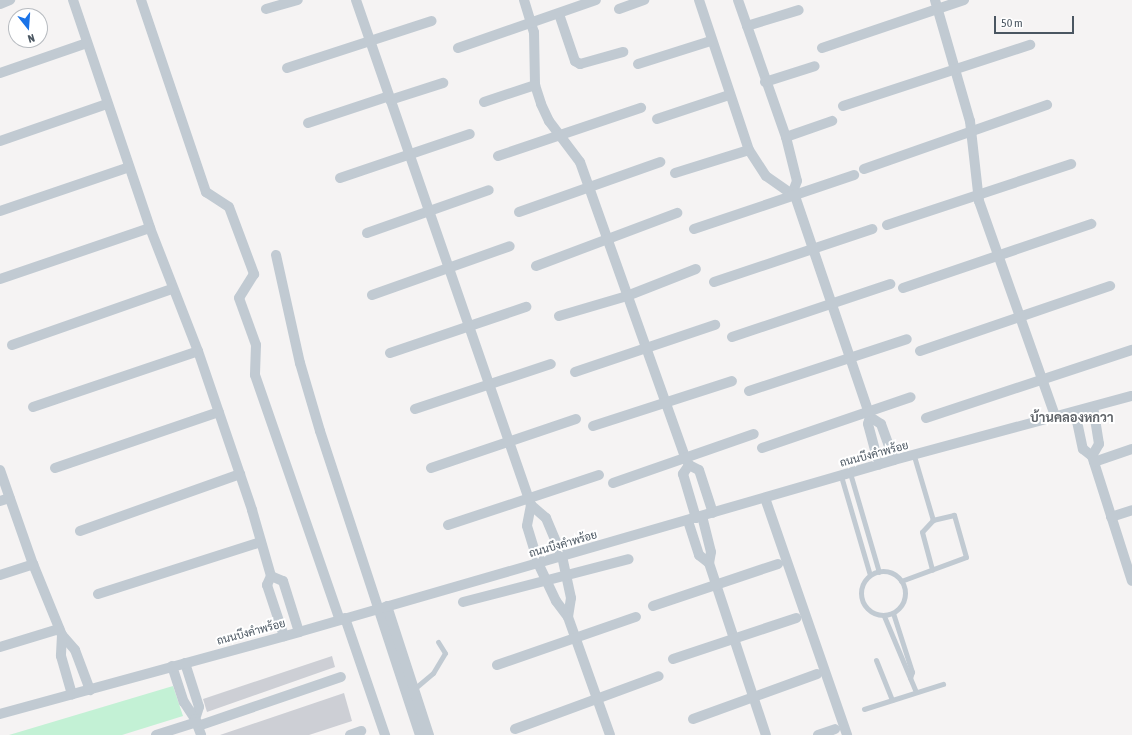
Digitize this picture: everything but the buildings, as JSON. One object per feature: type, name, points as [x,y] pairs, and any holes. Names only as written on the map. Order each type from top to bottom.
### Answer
[{"type":"street","points":[[0,4],[10,0]]},
{"type":"street","points":[[73,0],[150,228],[172,289],[198,351],[240,474],[271,576],[267,585],[284,636]]},
{"type":"street","points":[[141,0],[206,192],[229,207],[254,274],[239,298],[256,345],[255,375],[385,735]]},
{"type":"street","points":[[266,9],[298,0]]},
{"type":"street","points":[[356,0],[530,502],[546,518],[562,556],[571,598],[568,617]]},
{"type":"street","points":[[524,0],[532,23],[535,85],[549,121],[574,153],[590,187],[627,296],[668,402],[687,461],[683,474],[695,518],[699,555],[709,563]]},
{"type":"street","points":[[458,48],[596,0]]},
{"type":"street","points":[[619,9],[644,0]]},
{"type":"street","points":[[699,0],[710,41],[749,150],[766,176],[780,189],[793,195]]},
{"type":"street","points":[[738,0],[765,82],[786,137],[797,181],[793,195],[869,414],[868,424],[879,465]]},
{"type":"street","points":[[822,48],[937,5],[964,0]]},
{"type":"street","points":[[937,5],[972,129],[979,194],[1056,418]]},
{"type":"street","points":[[747,26],[799,10]]},
{"type":"street","points":[[559,14],[576,61],[580,64],[624,52]]},
{"type":"street","points":[[287,68],[432,21]]},
{"type":"street","points":[[638,64],[710,41]]},
{"type":"street","points":[[0,73],[87,43]]},
{"type":"street","points":[[843,106],[1030,45]]},
{"type":"street","points":[[765,82],[816,66]]},
{"type":"street","points":[[308,123],[443,83]]},
{"type":"street","points":[[484,102],[535,85]]},
{"type":"street","points":[[657,119],[729,95]]},
{"type":"street","points":[[0,141],[107,104]]},
{"type":"street","points":[[864,169],[972,129],[1047,105]]},
{"type":"street","points":[[498,156],[559,134],[641,108]]},
{"type":"street","points":[[786,137],[832,121]]},
{"type":"street","points":[[340,178],[470,134]]},
{"type":"street","points":[[675,173],[749,150]]},
{"type":"street","points":[[519,212],[660,162]]},
{"type":"street","points":[[887,225],[1071,164]]},
{"type":"street","points":[[0,211],[129,167]]},
{"type":"street","points":[[694,229],[854,175]]},
{"type":"street","points":[[367,233],[489,190]]},
{"type":"street","points":[[536,266],[677,213]]},
{"type":"street","points":[[903,288],[1091,224]]},
{"type":"street","points":[[0,279],[150,228]]},
{"type":"street","points":[[714,282],[872,229]]},
{"type":"street","points":[[372,295],[510,246]]},
{"type":"street","points":[[276,255],[300,363],[376,610],[420,735]]},
{"type":"street","points":[[559,316],[627,296],[696,269]]},
{"type":"street","points":[[732,337],[890,284]]},
{"type":"street","points":[[920,351],[1021,315],[1110,286]]},
{"type":"street","points":[[12,345],[172,289]]},
{"type":"street","points":[[390,353],[526,307]]},
{"type":"street","points":[[576,372],[715,325]]},
{"type":"street","points":[[749,391],[907,339]]},
{"type":"street","points":[[926,418],[1132,350]]},
{"type":"street","points":[[32,407],[198,351]]},
{"type":"street","points":[[415,409],[551,364]]},
{"type":"street","points":[[593,426],[732,381]]},
{"type":"street","name":"ถนนบึงคำพร้อย","points":[[0,714],[299,632],[894,460],[1056,418],[1132,396]]},
{"type":"street","points":[[762,448],[869,414],[911,397]]},
{"type":"street","points":[[1093,407],[1099,444],[1093,459]]},
{"type":"street","points":[[55,468],[219,412]]},
{"type":"street","points":[[1075,412],[1083,449],[1093,459],[1110,517],[1131,576]]},
{"type":"street","points":[[869,414],[881,424],[894,460]]},
{"type":"street","points":[[431,468],[576,419]]},
{"type":"street","points":[[613,483],[687,461],[754,434]]},
{"type":"street","points":[[1093,459],[1132,449]]},
{"type":"street","points":[[687,461],[699,470],[713,513]]},
{"type":"street","points":[[0,470],[5,500],[61,632],[75,650],[90,690]]},
{"type":"street","points":[[80,531],[240,474]]},
{"type":"street","points":[[448,525],[530,502],[600,475]]},
{"type":"street","points":[[765,498],[847,735]]},
{"type":"street","points":[[530,502],[527,526],[538,563],[556,601],[568,617],[610,735]]},
{"type":"street","points":[[1110,517],[1132,510]]},
{"type":"street","points":[[695,518],[711,552],[709,563],[766,735]]},
{"type":"street","points":[[98,594],[261,542]]},
{"type":"street","points":[[463,602],[545,579],[629,559]]},
{"type":"street","points":[[0,576],[33,564]]},
{"type":"street","points":[[653,606],[778,564]]},
{"type":"street","points":[[271,576],[283,581],[299,632]]},
{"type":"street","points":[[387,606],[429,735]]},
{"type":"street","points":[[498,665],[575,640],[636,617]]},
{"type":"street","points":[[673,659],[796,618]]},
{"type":"street","points":[[0,647],[61,632]]},
{"type":"street","points":[[61,632],[61,656],[72,694]]},
{"type":"street","points":[[185,663],[199,707],[198,725]]},
{"type":"street","points":[[172,666],[188,712],[198,725]]},
{"type":"street","points":[[693,719],[817,674]]},
{"type":"street","points":[[515,729],[597,700],[658,676]]},
{"type":"street","points":[[156,735],[198,725],[341,677]]},
{"type":"street","points":[[818,735],[835,729]]},
{"type":"street","points":[[350,735],[361,731]]},
{"type":"lane","points":[[914,456],[933,520]]},
{"type":"lane","points":[[845,474],[879,572]]},
{"type":"lane","points":[[845,474],[870,575]]},
{"type":"lane","points":[[901,581],[932,570],[966,556],[954,515],[933,520],[922,532],[932,570]]},
{"type":"lane","points":[[879,572],[893,574],[901,581],[905,598],[900,608],[893,613],[884,616],[873,614],[862,601],[863,584],[870,575],[879,572]]},
{"type":"lane","points":[[893,613],[912,672],[910,678]]},
{"type":"lane","points":[[884,616],[916,692]]},
{"type":"lane","points":[[414,689],[433,673],[445,653],[438,642]]},
{"type":"lane","points":[[876,660],[892,700]]},
{"type":"lane","points":[[864,709],[943,684]]},
{"type":"green space","points":[[173,686],[183,716],[122,735],[9,735]]},
{"type":"district","name":"บ้านคลองหกวา","points":[[1072,418]]}]
